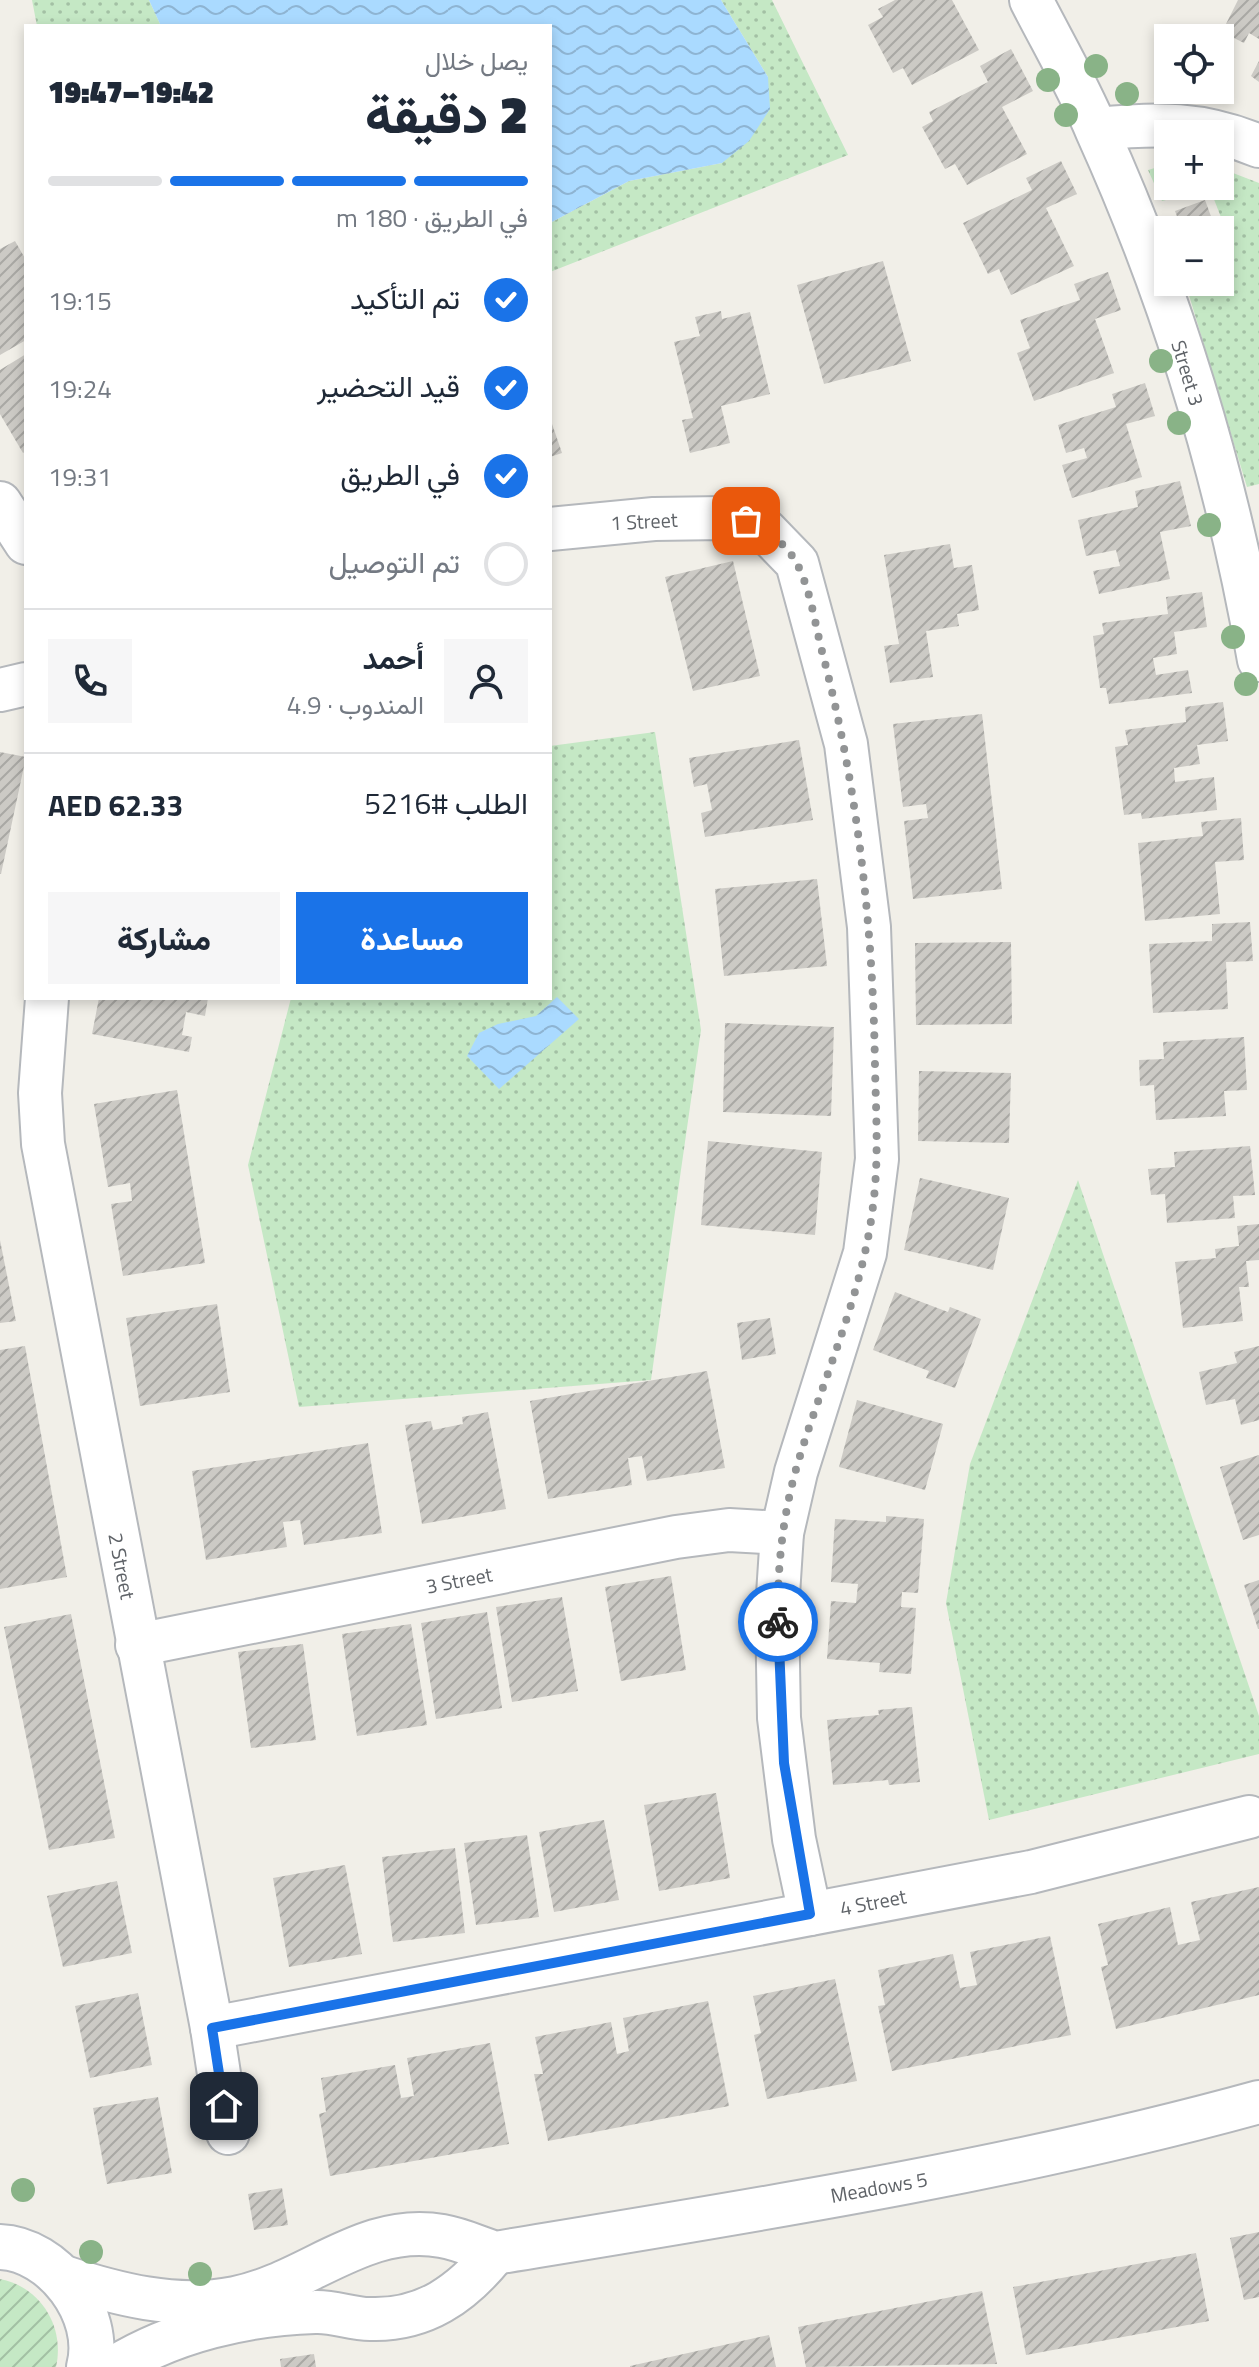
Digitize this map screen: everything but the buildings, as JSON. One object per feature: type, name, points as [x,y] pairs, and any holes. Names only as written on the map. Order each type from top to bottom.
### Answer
[{"type":"main road","points":[[0,2216],[32,2260],[79,2301],[89,2330],[89,2367]]},
{"type":"street","name":"Street 3","points":[[1031,0],[1097,129],[1147,250],[1189,373],[1225,499],[1257,636]]},
{"type":"street","points":[[1097,129],[1165,123],[1232,135],[1259,146]]},
{"type":"street","points":[[0,503],[24,540]]},
{"type":"street","name":"1 Street","points":[[552,529],[654,519],[746,521],[766,531],[783,545],[797,563],[846,744],[860,835],[874,1019],[877,1159],[865,1253],[796,1472],[782,1533],[777,1610],[779,1718],[794,1839],[810,1914]]},
{"type":"street","points":[[0,690],[24,684]]},
{"type":"street","name":"2 Street","points":[[47,1000],[40,1093],[43,1144],[212,2028],[228,2133]]},
{"type":"street","name":"3 Street","points":[[137,1645],[689,1534],[729,1530],[782,1533]]},
{"type":"street","name":"4 Street","points":[[212,2028],[1045,1869],[1249,1817]]},
{"type":"street","name":"Meadows 5","points":[[32,2260],[147,2299],[190,2302],[234,2299],[263,2290],[371,2240],[394,2235],[442,2236],[495,2253],[944,2175],[1168,2127],[1259,2102]]},
{"type":"street","points":[[442,2236],[456,2292]]},
{"type":"street","points":[[115,2367],[157,2345],[240,2320],[315,2312],[340,2313],[377,2297],[422,2290],[456,2292],[495,2253]]},
{"type":"street","points":[[329,2260],[340,2313]]},
{"type":"green space","points":[[32,0],[149,0],[160,24],[37,24]]},
{"type":"green space","points":[[721,0],[772,0],[848,155],[552,271],[552,222],[629,181],[722,163],[768,77]]},
{"type":"green space","points":[[1154,168],[1154,183],[1148,170]]},
{"type":"green space","points":[[1234,173],[1259,183],[1259,484],[1247,487],[1189,296],[1234,296],[1234,216],[1220,216],[1214,200],[1234,200]]},
{"type":"green space","points":[[655,732],[701,1030],[651,1380],[299,1407],[248,1165],[290,1000],[552,1000],[552,746]]},
{"type":"green space","points":[[1078,1180],[1259,1716],[1259,1754],[989,1820],[946,1603],[970,1464]]},
{"type":"green space","points":[[0,2279],[27,2290],[47,2311],[57,2338],[56,2367],[0,2367]]},
{"type":"water","points":[[149,0],[721,0],[768,77],[770,109],[749,141],[722,163],[629,181],[552,222],[552,24],[160,24]]},
{"type":"water","points":[[557,997],[579,1019],[499,1089],[467,1056],[479,1033],[498,1024],[536,1016]]},
{"type":"way so far","points":[[746,521],[766,531],[783,545],[797,563],[846,744],[860,835],[874,1019],[877,1159],[873,1207],[853,1297],[796,1472],[782,1533],[778,1622]]},
{"type":"route","points":[[224,2106],[212,2028],[810,1914],[794,1839],[779,1718],[778,1622]]}]
